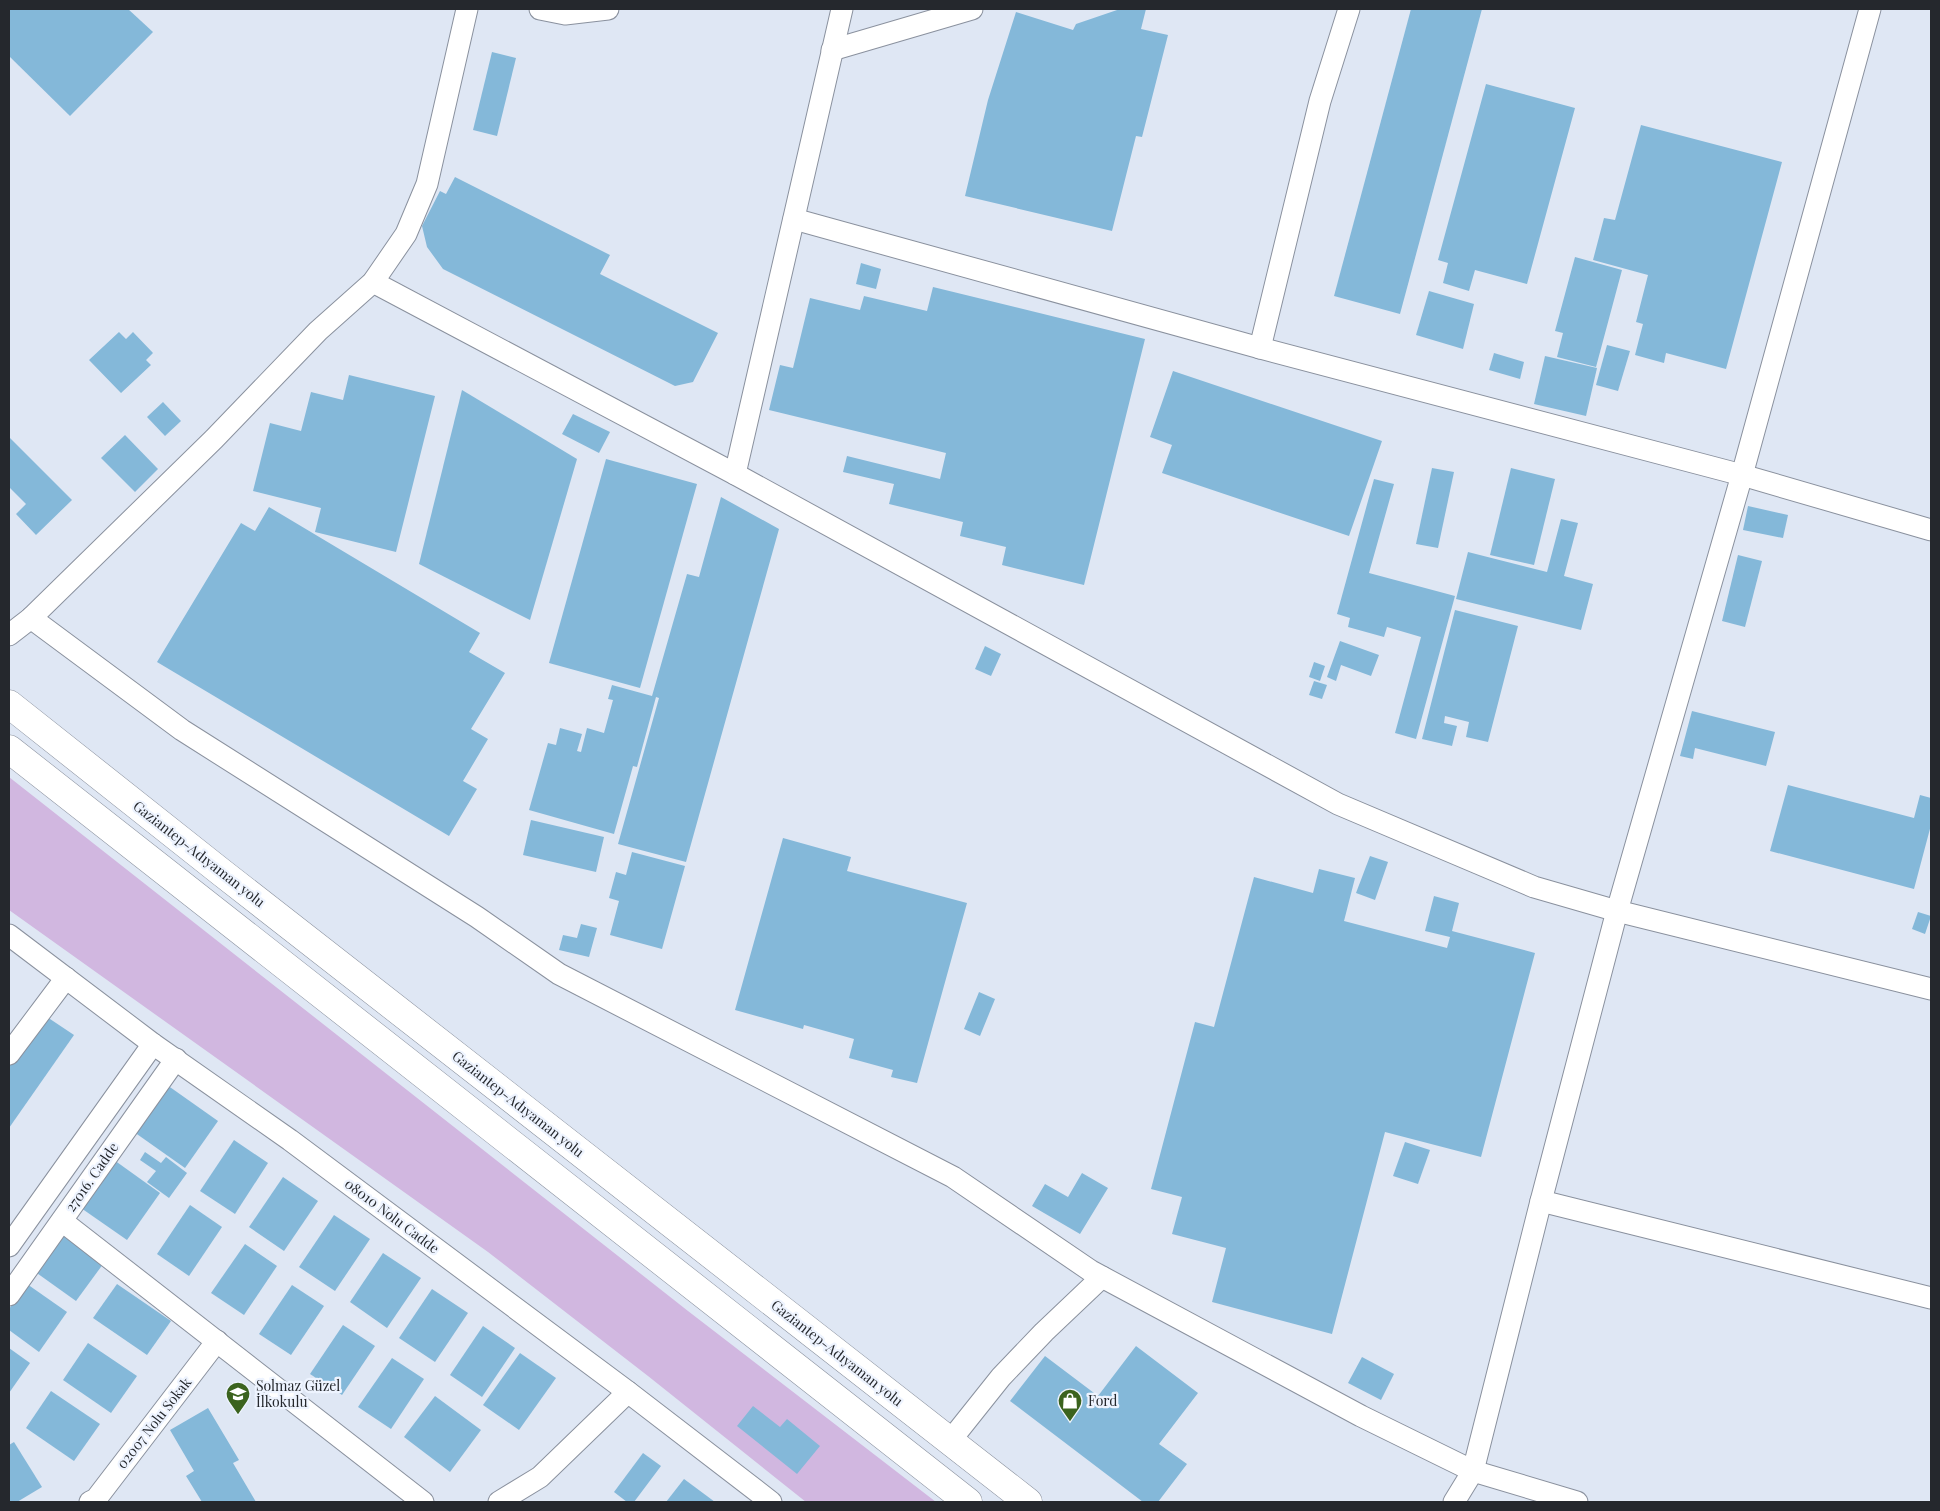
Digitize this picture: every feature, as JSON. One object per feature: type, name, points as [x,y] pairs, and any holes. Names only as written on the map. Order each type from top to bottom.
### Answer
[{"type":"highway","name":"Gaziantep-Adıyaman yolu","points":[[9,704],[221,872],[1028,1502]]},
{"type":"highway","points":[[9,749],[968,1502]]},
{"type":"street","points":[[9,636],[31,618],[214,439],[318,331],[373,282],[406,234],[428,184],[467,9]]},
{"type":"street","points":[[540,9],[565,14],[608,9]]},
{"type":"street","points":[[736,474],[842,9]]},
{"type":"street","points":[[832,50],[972,9]]},
{"type":"street","points":[[1260,348],[1320,101],[1349,9]]},
{"type":"street","points":[[1454,1502],[1473,1471],[1616,911],[1742,475],[1870,9]]},
{"type":"street","points":[[794,219],[1260,348],[1742,475],[1931,530]]},
{"type":"street","points":[[373,282],[736,474],[1338,804],[1534,887],[1616,911],[1931,989]]},
{"type":"street","points":[[31,618],[182,730],[477,917],[559,974],[953,1177],[1102,1277],[1361,1416],[1473,1471],[1577,1502]]},
{"type":"street","name":"08010 Nolu Cadde","points":[[9,934],[153,1044],[290,1140],[628,1392],[771,1502]]},
{"type":"street","points":[[9,1054],[66,978]]},
{"type":"street","name":"27016. Cadde","points":[[9,1246],[153,1044]]},
{"type":"street","name":"27016. Cadde","points":[[9,1295],[176,1059]]},
{"type":"street","points":[[1541,1201],[1931,1298]]},
{"type":"street","points":[[62,1221],[423,1502]]},
{"type":"street","points":[[950,1442],[1001,1377],[1044,1332],[1102,1277]]},
{"type":"street","name":"02007 Nolu Sokak","points":[[90,1502],[96,1499],[217,1341]]},
{"type":"street","points":[[499,1502],[540,1477],[628,1392]]},
{"type":"shaded area","points":[[9,777],[688,1311],[936,1502],[806,1502],[488,1252],[9,910]]},
{"type":"building","points":[[9,9],[128,9],[153,32],[70,116],[9,56]]},
{"type":"building","points":[[1120,9],[1146,9],[1141,29],[1168,35],[1142,137],[1136,136],[1112,231],[965,196],[988,100],[1016,12],[1073,30],[1076,24]]},
{"type":"building","points":[[1411,9],[1482,9],[1400,314],[1334,296]]},
{"type":"building","points":[[492,52],[516,58],[497,136],[473,130]]},
{"type":"building","points":[[1486,84],[1575,108],[1527,284],[1475,270],[1469,291],[1443,283],[1448,263],[1438,260]]},
{"type":"building","points":[[1641,125],[1782,162],[1726,369],[1666,353],[1664,363],[1635,355],[1643,324],[1636,322],[1648,275],[1593,260],[1604,218],[1615,220]]},
{"type":"building","points":[[455,177],[610,255],[600,274],[718,333],[693,382],[675,386],[443,269],[427,247],[422,226],[440,191],[446,194]]},
{"type":"building","points":[[1575,257],[1622,270],[1596,367],[1557,357],[1563,333],[1555,331]]},
{"type":"building","points":[[861,263],[881,269],[876,289],[856,284]]},
{"type":"building","points":[[933,287],[1145,339],[1084,585],[1002,565],[1006,547],[960,536],[963,522],[889,504],[894,484],[843,472],[847,456],[940,479],[946,453],[769,410],[780,365],[793,368],[810,298],[860,310],[864,296],[927,311]]},
{"type":"building","points":[[1429,291],[1474,304],[1463,349],[1416,335]]},
{"type":"building","points":[[119,332],[126,339],[133,332],[153,353],[146,360],[151,365],[121,393],[89,360]]},
{"type":"building","points":[[1607,345],[1630,351],[1618,391],[1596,385]]},
{"type":"building","points":[[1494,353],[1524,362],[1520,379],[1489,370]]},
{"type":"building","points":[[1545,356],[1597,368],[1586,416],[1534,404]]},
{"type":"building","points":[[1173,371],[1382,441],[1349,536],[1162,473],[1172,445],[1150,437]]},
{"type":"building","points":[[349,375],[435,396],[396,552],[315,532],[321,508],[253,491],[270,423],[301,431],[311,392],[343,400]]},
{"type":"building","points":[[462,390],[577,459],[530,620],[419,564]]},
{"type":"building","points":[[163,402],[181,421],[165,436],[147,417]]},
{"type":"building","points":[[573,414],[610,432],[599,453],[562,434]]},
{"type":"building","points":[[125,435],[158,469],[135,492],[101,458]]},
{"type":"building","points":[[9,437],[72,500],[36,535],[16,514],[26,504],[9,487]]},
{"type":"building","points":[[606,459],[697,484],[640,688],[549,663]]},
{"type":"building","points":[[1432,468],[1454,472],[1438,548],[1416,544]]},
{"type":"building","points":[[1511,468],[1555,479],[1534,565],[1490,555]]},
{"type":"building","points":[[1374,479],[1394,484],[1369,573],[1455,596],[1416,739],[1395,733],[1421,637],[1387,627],[1384,637],[1348,627],[1350,618],[1337,614]]},
{"type":"building","points":[[721,497],[779,529],[686,862],[618,844],[659,698],[656,697],[637,767],[633,766],[614,834],[529,810],[548,743],[556,745],[560,728],[582,734],[577,751],[581,752],[587,728],[604,733],[613,700],[608,699],[612,685],[652,696],[687,574],[699,577]]},
{"type":"building","points":[[1748,506],[1788,515],[1783,538],[1743,530]]},
{"type":"building","points":[[269,507],[480,633],[469,652],[505,673],[471,729],[488,739],[463,781],[477,789],[449,836],[157,662],[241,523],[255,531]]},
{"type":"building","points":[[1561,519],[1578,523],[1564,576],[1593,584],[1581,630],[1456,599],[1468,552],[1547,572]]},
{"type":"building","points":[[1738,555],[1762,561],[1745,627],[1722,621]]},
{"type":"building","points":[[1455,610],[1518,626],[1488,742],[1466,737],[1469,722],[1445,716],[1444,723],[1457,726],[1452,746],[1422,739]]},
{"type":"building","points":[[1340,641],[1379,655],[1371,676],[1341,665],[1336,681],[1327,677]]},
{"type":"building","points":[[985,646],[1001,654],[991,676],[975,669]]},
{"type":"building","points":[[1314,662],[1325,666],[1320,681],[1309,677]]},
{"type":"building","points":[[1314,681],[1327,685],[1322,699],[1309,695]]},
{"type":"building","points":[[1692,711],[1775,732],[1766,766],[1695,748],[1693,759],[1680,756]]},
{"type":"building","points":[[1788,785],[1914,818],[1920,795],[1931,798],[1931,825],[1914,889],[1770,851]]},
{"type":"building","points":[[531,820],[604,837],[596,872],[523,855]]},
{"type":"building","points":[[783,838],[851,857],[847,871],[967,903],[917,1083],[891,1077],[893,1070],[849,1058],[854,1039],[804,1025],[803,1029],[735,1010]]},
{"type":"building","points":[[632,852],[685,866],[662,949],[610,935],[619,901],[609,898],[616,872],[626,875]]},
{"type":"building","points":[[1370,856],[1388,862],[1375,900],[1356,893]]},
{"type":"building","points":[[1319,869],[1355,878],[1344,921],[1447,948],[1450,937],[1425,931],[1434,896],[1459,903],[1452,931],[1535,953],[1481,1157],[1385,1132],[1332,1334],[1212,1302],[1226,1248],[1172,1234],[1182,1197],[1151,1189],[1195,1022],[1214,1027],[1254,877],[1313,893]]},
{"type":"building","points":[[1918,912],[1931,916],[1925,934],[1912,929]]},
{"type":"building","points":[[581,924],[597,928],[589,957],[559,950],[563,935],[577,938]]},
{"type":"building","points":[[979,992],[995,999],[980,1036],[964,1029]]},
{"type":"building","points":[[41,1013],[74,1035],[9,1128],[9,1059]]},
{"type":"building","points":[[167,1085],[218,1121],[185,1168],[134,1132]]},
{"type":"building","points":[[234,1140],[268,1163],[235,1214],[200,1191]]},
{"type":"building","points":[[1405,1142],[1430,1150],[1418,1184],[1393,1176]]},
{"type":"building","points":[[145,1152],[161,1163],[166,1157],[187,1173],[169,1198],[147,1182],[156,1171],[140,1160]]},
{"type":"building","points":[[114,1160],[160,1193],[127,1240],[81,1208]]},
{"type":"building","points":[[1082,1173],[1108,1188],[1080,1234],[1032,1206],[1045,1184],[1068,1197]]},
{"type":"building","points":[[283,1177],[318,1201],[284,1251],[249,1227]]},
{"type":"building","points":[[190,1205],[222,1227],[189,1276],[157,1254]]},
{"type":"building","points":[[334,1215],[370,1239],[335,1291],[299,1267]]},
{"type":"building","points":[[64,1230],[106,1260],[76,1301],[34,1271]]},
{"type":"building","points":[[245,1244],[277,1266],[244,1315],[211,1293]]},
{"type":"building","points":[[383,1253],[421,1278],[387,1328],[350,1302]]},
{"type":"building","points":[[27,1284],[67,1312],[39,1352],[9,1330],[9,1309]]},
{"type":"building","points":[[117,1284],[171,1321],[147,1355],[93,1318]]},
{"type":"building","points":[[292,1285],[324,1306],[291,1355],[259,1334]]},
{"type":"building","points":[[432,1289],[468,1313],[435,1362],[399,1338]]},
{"type":"building","points":[[343,1325],[375,1346],[342,1395],[310,1374]]},
{"type":"building","points":[[483,1326],[515,1348],[482,1397],[450,1375]]},
{"type":"building","points":[[88,1343],[137,1376],[111,1413],[63,1380]]},
{"type":"building","points":[[1136,1346],[1198,1393],[1159,1444],[1187,1464],[1158,1502],[1143,1502],[1010,1401],[1045,1356],[1098,1396]]},
{"type":"building","points":[[9,1348],[30,1363],[9,1393]]},
{"type":"building","points":[[520,1353],[556,1378],[519,1430],[483,1405]]},
{"type":"building","points":[[1362,1357],[1394,1374],[1381,1400],[1348,1383]]},
{"type":"building","points":[[392,1358],[424,1379],[391,1429],[358,1407]]},
{"type":"building","points":[[51,1391],[100,1424],[74,1461],[26,1428]]},
{"type":"building","points":[[435,1396],[481,1430],[450,1472],[404,1437]]},
{"type":"building","points":[[753,1406],[780,1427],[787,1419],[820,1446],[797,1474],[737,1426]]},
{"type":"building","points":[[208,1408],[239,1460],[233,1463],[256,1502],[202,1502],[186,1476],[194,1471],[170,1430]]},
{"type":"building","points":[[14,1442],[42,1487],[17,1502],[9,1502],[9,1445]]},
{"type":"building","points":[[643,1453],[661,1466],[634,1502],[627,1502],[614,1492]]},
{"type":"building","points":[[684,1479],[715,1502],[666,1502]]},
{"type":"place","name":"Solmaz Güzel İlkokulu","points":[[238,1415]]},
{"type":"place","name":"Ford","points":[[1070,1422]]}]
